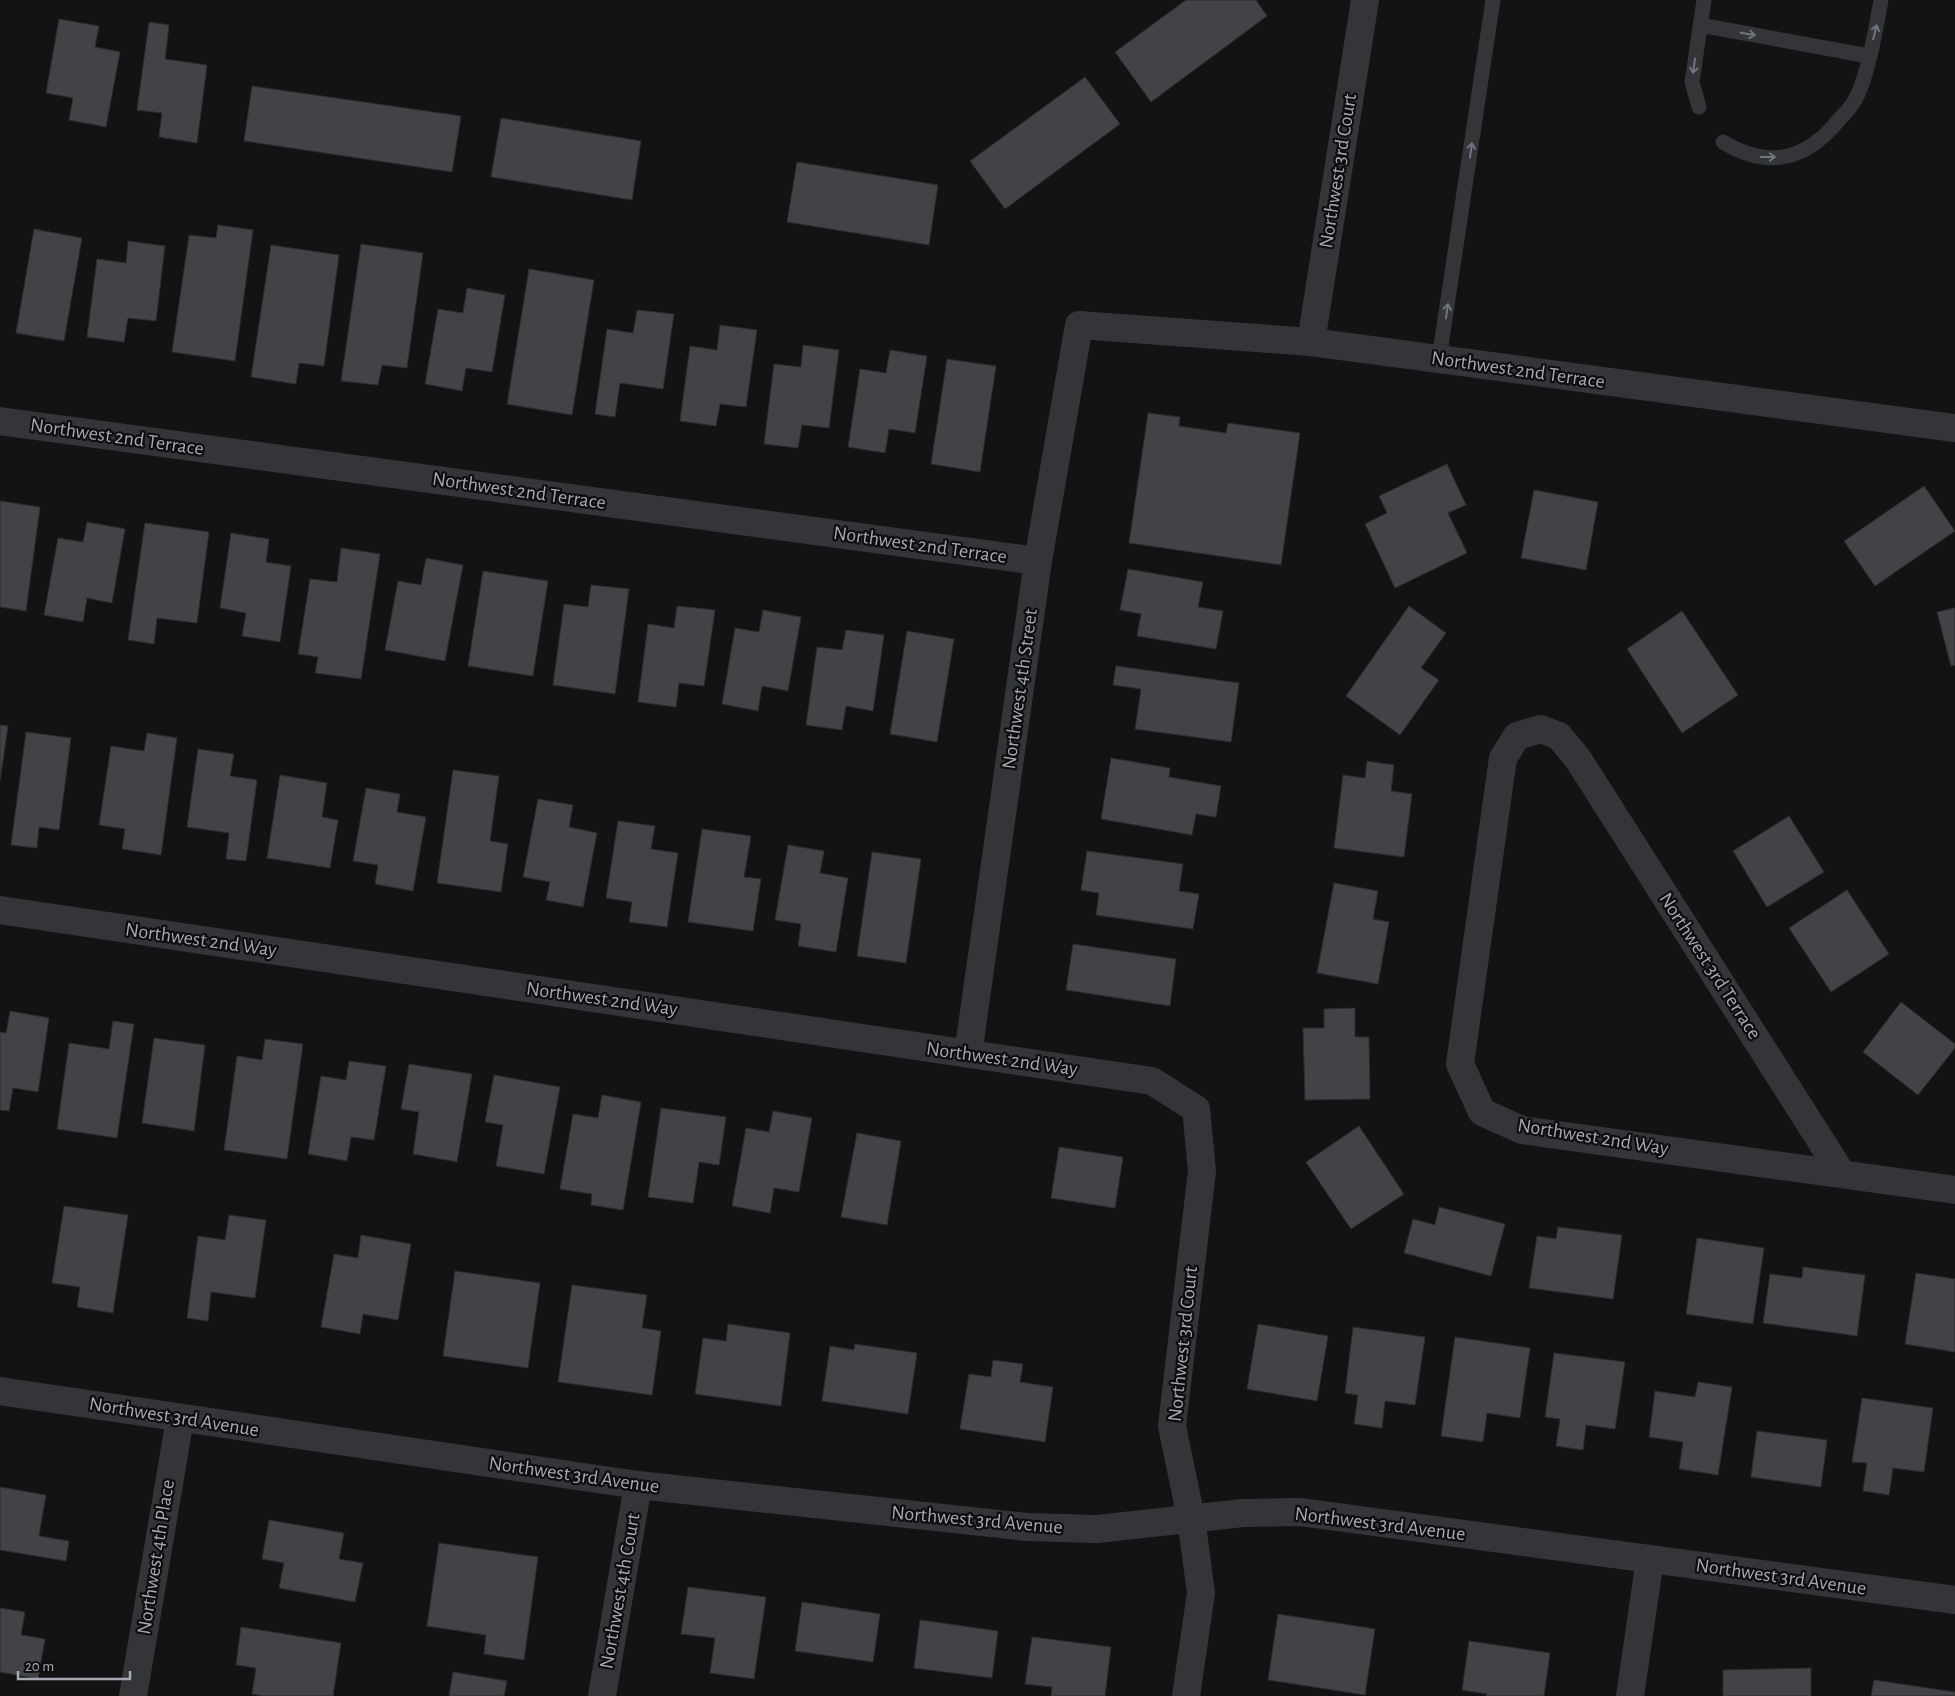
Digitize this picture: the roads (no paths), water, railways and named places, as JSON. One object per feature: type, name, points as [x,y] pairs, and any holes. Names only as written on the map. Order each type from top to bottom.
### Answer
[{"type":"street","name":"Northwest 3rd Court","points":[[1310,342],[1365,0]]},
{"type":"street","name":"Northwest 2nd Terrace","points":[[1079,325],[1310,342],[1955,428]]},
{"type":"street","name":"Northwest 4th Street","points":[[968,1054],[1038,561],[1079,325]]},
{"type":"street","name":"Northwest 2nd Terrace","points":[[0,421],[1038,561]]},
{"type":"street","name":"Northwest 2nd Way","points":[[1578,760],[1559,736],[1541,729],[1517,736],[1503,758],[1460,1064],[1482,1112],[1522,1130],[1955,1190]]},
{"type":"street","name":"Northwest 3rd Terrace","points":[[1578,760],[1842,1174]]},
{"type":"street","name":"Northwest 2nd Way","points":[[0,910],[1152,1081],[1196,1109]]},
{"type":"street","name":"Northwest 3rd Court","points":[[1186,1696],[1201,1593],[1191,1518],[1172,1426],[1202,1171],[1196,1109]]},
{"type":"street","name":"Northwest 3rd Avenue","points":[[0,1391],[638,1485],[1027,1526],[1097,1529],[1243,1513],[1301,1512],[1955,1600]]},
{"type":"street","name":"Northwest 4th Place","points":[[133,1696],[180,1419]]},
{"type":"street","name":"Northwest 4th Court","points":[[602,1696],[638,1485]]},
{"type":"street","points":[[1630,1696],[1650,1559]]},
{"type":"lane","points":[[1439,359],[1493,0]]},
{"type":"lane","points":[[1699,108],[1692,82],[1704,0]]},
{"type":"lane","points":[[1723,142],[1738,150],[1764,158],[1788,156],[1809,149],[1828,134],[1855,101],[1876,29],[1881,0]]},
{"type":"lane","points":[[1700,25],[1869,56]]}]
